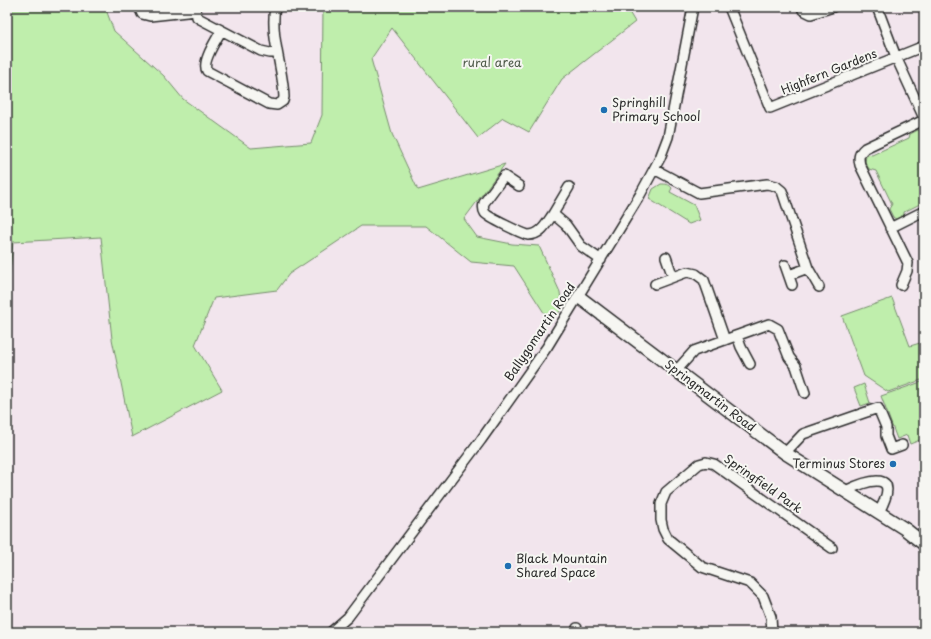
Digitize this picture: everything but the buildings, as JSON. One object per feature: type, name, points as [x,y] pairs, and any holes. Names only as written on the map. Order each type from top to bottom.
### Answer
[{"type":"street","points":[[139,7],[142,14],[150,16],[196,9],[200,19],[261,51],[270,53],[277,52]]},
{"type":"street","points":[[222,30],[205,62],[205,68],[207,71],[273,105],[280,103],[283,101],[284,97],[274,27],[275,7]]},
{"type":"street","name":"Ballygomartin Road","points":[[331,632],[348,617],[476,446],[547,347],[579,297],[654,169],[665,147],[671,126],[693,7]]},
{"type":"street","name":"Highfern Gardens","points":[[729,7],[770,108],[896,57]]},
{"type":"street","points":[[802,7],[803,10],[810,14],[833,7]]},
{"type":"street","name":"Highfern Gardens","points":[[877,7],[896,57],[924,119]]},
{"type":"street","points":[[896,57],[924,46]]},
{"type":"street","points":[[901,285],[907,271],[908,264],[860,165],[859,156],[860,151],[865,148],[924,119]]},
{"type":"street","points":[[654,169],[699,193],[767,184],[776,186],[782,191],[808,268],[819,287]]},
{"type":"street","points":[[519,186],[504,176],[484,203],[483,207],[487,215],[524,234],[533,235],[542,230],[569,188]]},
{"type":"street","points":[[890,228],[924,212]]},
{"type":"street","points":[[552,214],[566,225],[577,242],[584,249],[601,260]]},
{"type":"street","points":[[666,257],[673,278]]},
{"type":"street","points":[[785,265],[792,285]]},
{"type":"street","points":[[789,275],[808,268]]},
{"type":"street","points":[[655,284],[686,272],[696,274],[704,280],[725,340]]},
{"type":"street","name":"Springmartin Road","points":[[579,297],[785,453],[905,529],[924,544]]},
{"type":"street","points":[[676,371],[694,351],[769,324],[778,329],[789,357],[796,366],[805,393]]},
{"type":"street","points":[[737,336],[740,347],[750,364]]},
{"type":"street","points":[[785,453],[803,434],[878,408],[886,427],[886,436],[891,449],[902,445]]},
{"type":"street","name":"Springfield Park","points":[[772,632],[771,617],[763,596],[750,583],[702,567],[668,539],[663,529],[661,520],[661,504],[666,492],[699,464],[706,462],[714,464],[832,548]]},
{"type":"street","points":[[845,491],[862,483],[877,480],[883,483],[886,486],[888,493],[879,512]]},
{"type":"green space","name":"rural area","points":[[7,7],[105,7],[114,31],[164,76],[183,99],[251,148],[311,143],[322,115],[323,7],[626,7],[635,22],[562,79],[529,132],[503,118],[478,138],[392,28],[371,59],[392,134],[418,190],[505,164],[464,219],[477,237],[512,244],[539,246],[560,292],[562,309],[550,322],[514,266],[471,262],[426,226],[361,226],[289,274],[277,290],[214,298],[195,345],[222,390],[132,437],[112,339],[101,237],[13,242],[7,300]]},
{"type":"green space","points":[[918,130],[924,131],[924,202],[904,212],[904,216],[897,220],[893,217],[889,209],[892,204],[876,171],[869,169],[865,162],[866,156],[868,154],[872,155],[909,138],[910,134]]},
{"type":"green space","points":[[661,184],[670,186],[672,188],[670,192],[694,205],[700,220],[689,224],[649,199],[653,189]]},
{"type":"green space","points":[[892,298],[910,346],[920,343],[924,353],[924,379],[888,392],[864,376],[842,316]]},
{"type":"green space","points":[[924,381],[924,450],[920,440],[910,444],[907,435],[897,439],[881,396]]},
{"type":"green space","points":[[864,384],[870,403],[861,406],[854,388]]},
{"type":"place","name":"Springhill Primary School","points":[[604,110]]},
{"type":"place","name":"Terminus Stores","points":[[893,464]]},
{"type":"place","name":"Black Mountain Shared Space","points":[[508,566]]}]
